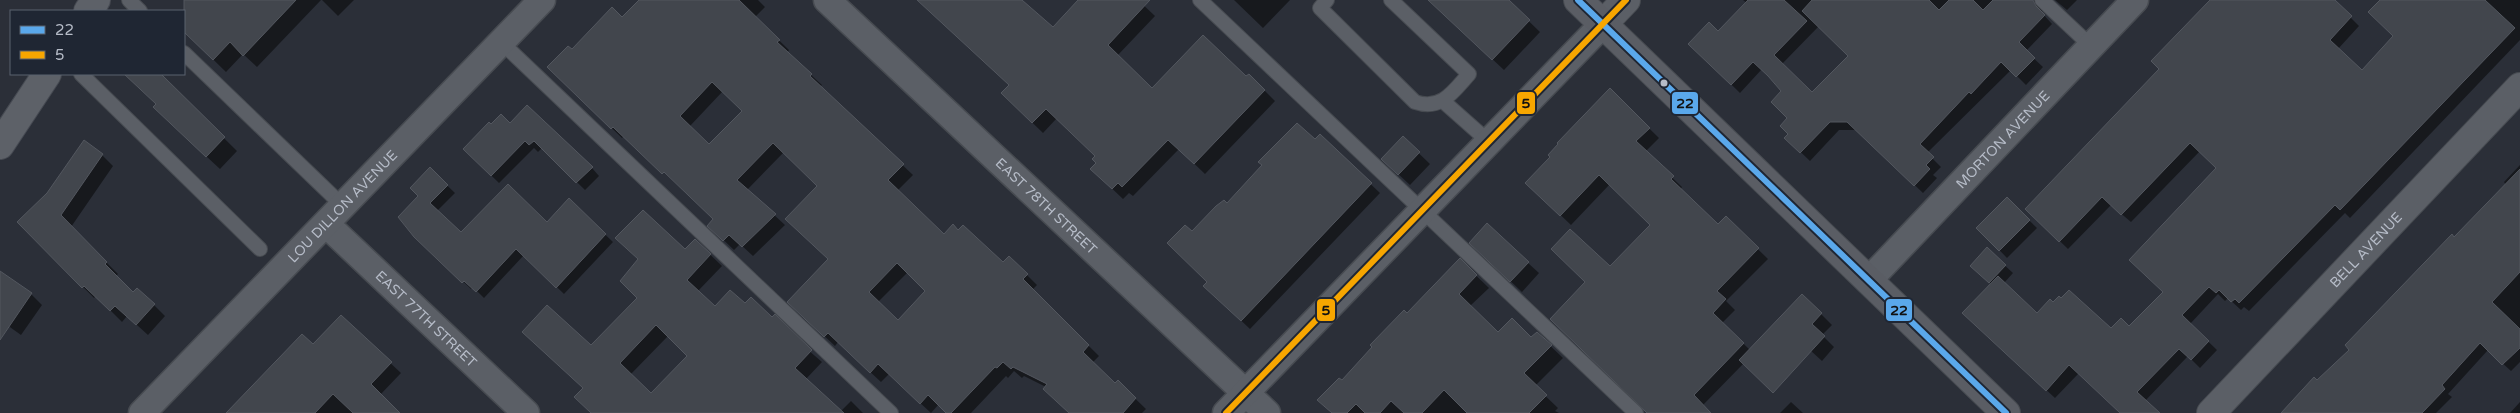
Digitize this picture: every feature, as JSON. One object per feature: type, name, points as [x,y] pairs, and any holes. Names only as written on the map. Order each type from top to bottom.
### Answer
[{"type":"main road","points":[[1578,0],[1869,280],[2000,411]]},
{"type":"main road","points":[[0,145],[46,75]]},
{"type":"street","name":"LOU DILLON AVENUE","points":[[150,410],[542,0]]},
{"type":"street","name":"EAST 78TH STREET","points":[[827,0],[1267,413]]},
{"type":"street","points":[[1226,413],[1626,0]]},
{"type":"street","name":"MORTON AVENUE","points":[[1869,280],[2135,0]]},
{"type":"street","name":"BELL AVENUE","points":[[2211,413],[2520,87]]},
{"type":"street","name":"EAST 77TH STREET","points":[[335,215],[526,413]]},
{"type":"lane","points":[[129,0],[139,10]]},
{"type":"lane","points":[[1200,0],[1636,413]]},
{"type":"lane","points":[[1327,0],[1320,8],[1415,102],[1426,106],[1444,102],[1469,74],[1392,0]]},
{"type":"lane","points":[[2042,0],[2091,46]]},
{"type":"lane","points":[[501,42],[891,413]]},
{"type":"lane","points":[[185,54],[335,215]]},
{"type":"lane","points":[[82,75],[260,249]]},
{"type":"lane","points":[[1444,102],[1488,141]]},
{"type":"building","points":[[184,0],[296,0],[243,56],[230,42],[213,60],[185,33]]},
{"type":"building","points":[[639,0],[739,0],[780,40],[777,42],[812,74],[810,76],[904,164],[888,180],[944,234],[953,224],[958,230],[963,225],[1003,262],[1009,256],[1028,274],[1023,279],[1089,345],[1083,352],[1115,383],[1118,380],[1136,398],[1123,413],[1069,413],[1043,389],[1047,384],[1013,367],[1011,369],[1003,362],[997,368],[995,367],[951,413],[946,413],[928,395],[920,404],[878,364],[870,373],[828,333],[824,337],[787,302],[828,259],[785,219],[817,186],[773,143],[737,180],[776,214],[742,247],[729,235],[723,241],[707,226],[713,219],[613,127],[611,129],[547,67],[568,46],[572,49],[612,7],[622,17]],"holes":[[[712,82],[742,111],[709,144],[680,116]],[[897,263],[925,291],[898,320],[869,292]]]},
{"type":"building","points":[[917,0],[1022,0],[1053,27],[1078,0],[1150,0],[1108,45],[1152,88],[1203,35],[1246,76],[1249,74],[1265,90],[1194,164],[1168,140],[1122,187],[1118,183],[1112,189],[1090,169],[1096,163],[1092,159],[1095,156],[1046,109],[1032,123],[1001,93],[1009,85]]},
{"type":"building","points":[[1428,0],[1509,0],[1530,20],[1492,60]]},
{"type":"building","points":[[1748,0],[1784,0],[1807,21],[1774,55],[1812,92],[1848,56],[1802,11],[1812,0],[1929,0],[1939,10],[1949,0],[1973,0],[1983,10],[1993,0],[2033,0],[2045,15],[2019,42],[2035,58],[2016,77],[2001,62],[1971,94],[1969,92],[1920,144],[1934,157],[1926,165],[1930,169],[1914,186],[1847,122],[1830,122],[1800,153],[1784,138],[1788,134],[1780,126],[1787,118],[1771,102],[1781,91],[1768,76],[1753,62],[1731,85],[1688,44],[1709,22],[1718,31]]},
{"type":"building","points":[[2210,0],[2335,0],[2352,16],[2330,40],[2362,70],[2393,36],[2368,12],[2380,0],[2485,0],[2515,28],[2340,210],[2335,205],[2239,303],[2235,299],[2231,302],[2219,290],[2216,293],[2209,287],[2182,315],[2209,341],[2191,360],[2179,349],[2137,392],[2160,413],[2120,413],[2069,365],[2046,391],[1962,313],[1998,276],[2037,313],[2050,299],[2053,302],[2059,296],[2061,298],[2069,290],[2111,328],[2121,318],[2129,326],[2163,292],[2129,260],[2216,168],[2190,143],[2121,215],[2102,197],[2059,242],[2025,209],[2159,69],[2151,61]]},
{"type":"building","points":[[125,75],[162,75],[225,137],[206,157],[153,107],[156,104]]},
{"type":"building","points":[[1610,88],[1650,128],[1636,141],[1674,176],[1671,179],[1718,224],[1726,216],[1759,248],[1717,291],[1726,299],[1713,313],[1744,343],[1694,395],[1711,413],[1647,413],[1550,319],[1585,282],[1551,249],[1570,229],[1610,266],[1650,225],[1599,175],[1560,216],[1525,183],[1550,157],[1548,155],[1557,143]]},
{"type":"building","points":[[527,105],[593,167],[576,183],[534,141],[529,145],[525,141],[491,176],[463,149],[489,122],[491,124],[501,114],[510,123]]},
{"type":"building","points":[[1297,123],[1315,139],[1320,134],[1372,183],[1241,321],[1203,286],[1207,282],[1167,243],[1185,225],[1192,231],[1216,206],[1224,200],[1227,203],[1262,165],[1258,162]]},
{"type":"building","points":[[1403,136],[1420,152],[1398,175],[1381,159]]},
{"type":"building","points":[[84,140],[103,154],[61,215],[133,292],[137,288],[155,304],[136,325],[115,306],[110,311],[84,286],[82,288],[17,222],[47,193]]},
{"type":"building","points":[[430,167],[448,185],[430,203],[461,232],[508,184],[547,222],[569,198],[606,234],[556,288],[516,249],[476,292],[464,281],[462,283],[414,237],[398,217],[418,196],[410,188]]},
{"type":"building","points":[[2520,169],[2520,272],[2492,302],[2520,329],[2520,348],[2502,365],[2480,343],[2442,385],[2445,389],[2422,413],[2281,413],[2314,377],[2317,380],[2349,350],[2345,345],[2452,234],[2454,237]]},
{"type":"building","points":[[2007,197],[2030,220],[1999,251],[1976,228]]},
{"type":"building","points":[[643,210],[685,249],[695,239],[711,254],[687,280],[715,306],[730,290],[745,303],[751,297],[772,317],[775,314],[812,350],[795,368],[844,413],[591,413],[574,397],[583,388],[522,332],[547,305],[591,345],[637,298],[620,281],[638,259],[615,238]],"holes":[[[656,325],[687,356],[651,393],[620,363]]]},
{"type":"building","points":[[1487,223],[1529,262],[1510,282],[1469,243]]},
{"type":"building","points":[[1987,247],[2006,265],[1989,283],[1970,266]]},
{"type":"building","points":[[1460,258],[1477,275],[1459,294],[1498,332],[1512,318],[1531,337],[1537,332],[1552,345],[1524,373],[1547,395],[1529,413],[1467,413],[1444,390],[1422,413],[1404,413],[1391,401],[1380,413],[1365,413],[1356,404],[1347,413],[1332,413],[1317,400],[1339,378],[1342,380],[1372,347],[1370,345],[1404,310],[1407,313]]},
{"type":"building","points":[[0,271],[32,293],[0,340]]},
{"type":"building","points":[[1802,294],[1822,313],[1812,324],[1825,336],[1773,393],[1739,360]]},
{"type":"building","points":[[341,315],[392,362],[371,384],[400,413],[353,413],[333,394],[315,413],[226,413],[302,334],[313,344]]},
{"type":"transit line","name":"22","points":[[1578,0],[2006,413]]},
{"type":"transit line","name":"5","points":[[1226,413],[1626,0]]}]
